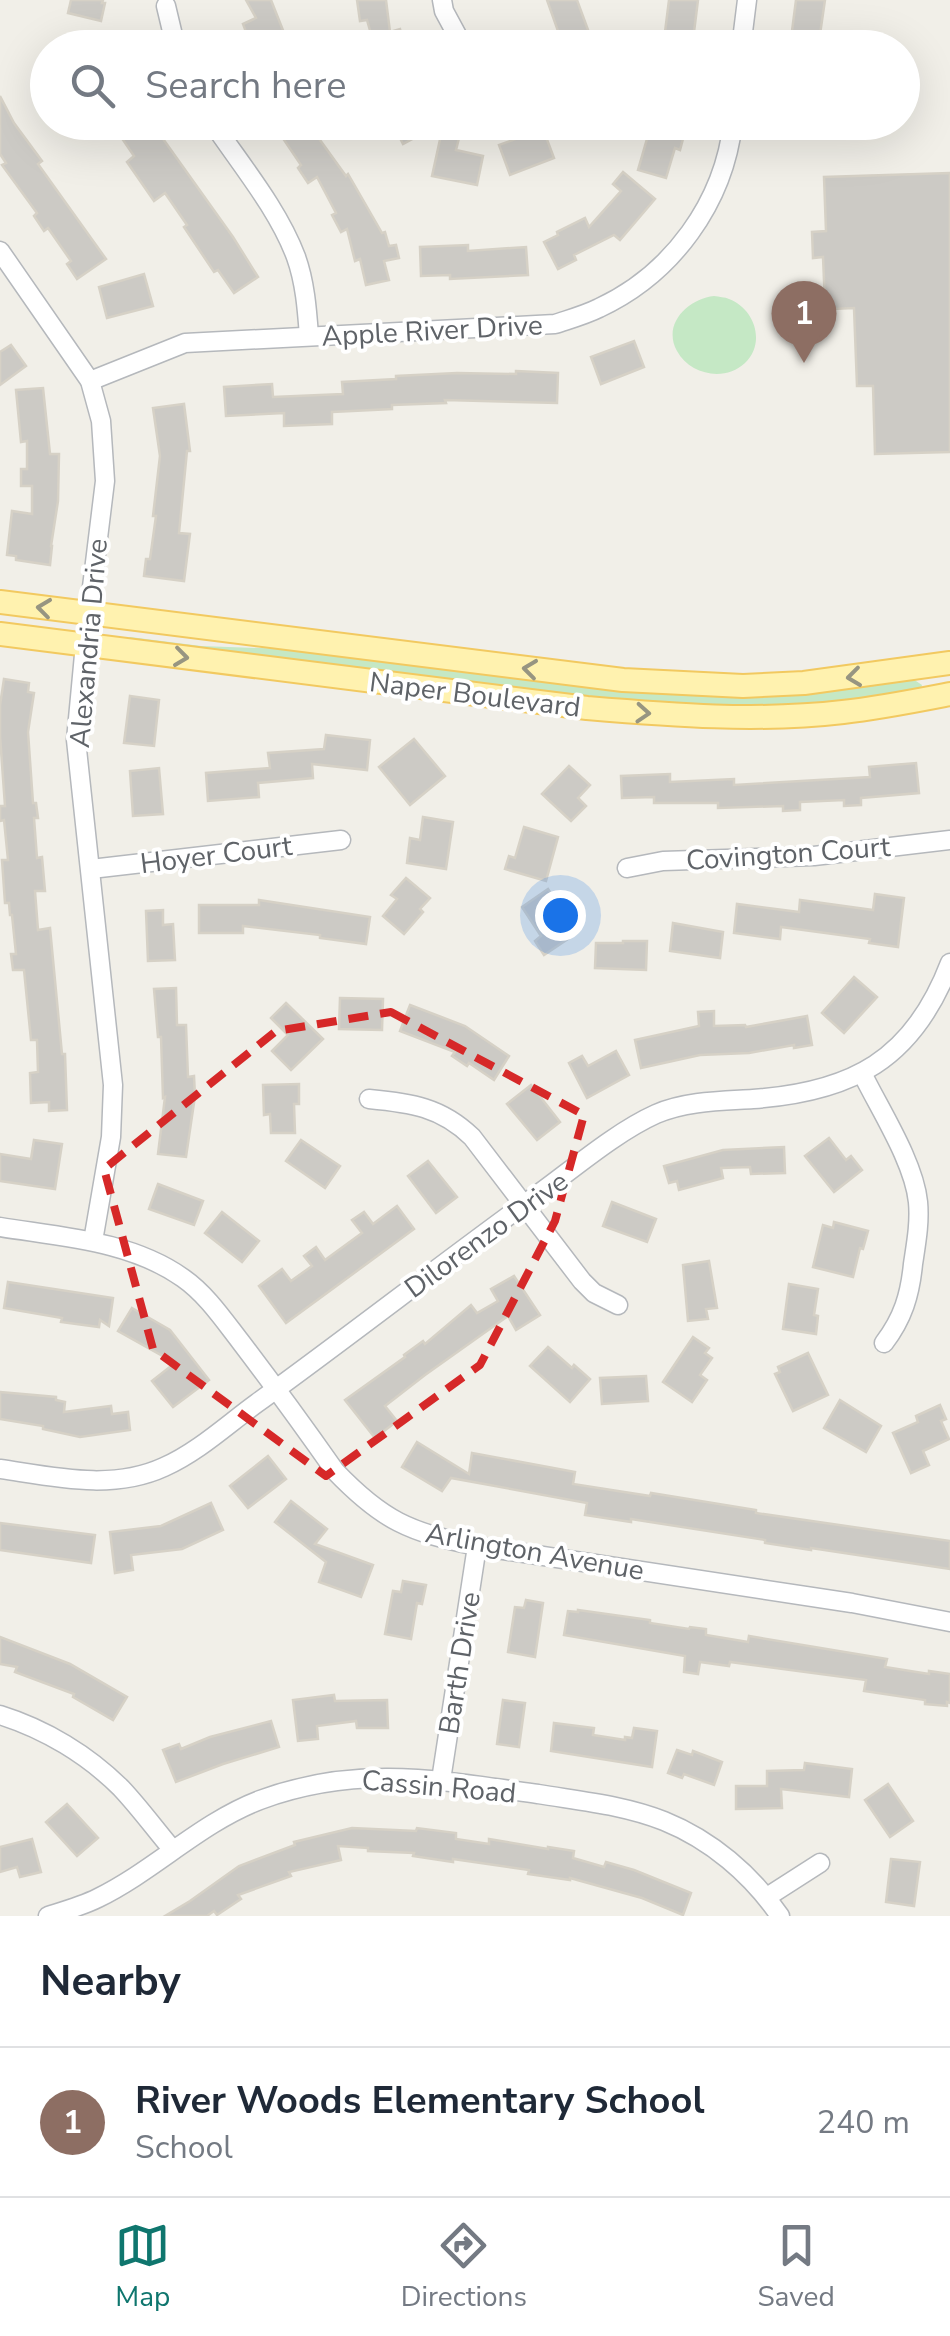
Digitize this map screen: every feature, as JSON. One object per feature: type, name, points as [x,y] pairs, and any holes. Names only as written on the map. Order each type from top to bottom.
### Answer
[{"type":"main road","name":"Naper Boulevard","points":[[0,602],[537,670],[680,684],[804,683],[950,663]]},
{"type":"main road","name":"Naper Boulevard","points":[[0,634],[652,714],[779,716],[840,712],[950,694]]},
{"type":"street","points":[[442,0],[454,30]]},
{"type":"street","points":[[744,30],[747,0]]},
{"type":"street","points":[[166,6],[172,30]]},
{"type":"street","points":[[224,140],[286,233],[304,284],[309,336]]},
{"type":"street","name":"Apple River Drive","points":[[90,381],[186,343],[556,324],[600,308],[642,282],[671,256],[695,226],[717,186],[730,140]]},
{"type":"street","name":"Alexandria Drive","points":[[0,251],[5,272],[90,381],[101,421],[104,481],[76,740],[113,1097],[111,1137],[92,1241]]},
{"type":"street","name":"Hoyer Court","points":[[91,869],[340,840]]},
{"type":"street","name":"Covington Court","points":[[627,868],[663,861],[814,856],[950,840]]},
{"type":"street","name":"Dilorenzo Drive","points":[[0,1469],[93,1481],[147,1474],[182,1457],[628,1130],[657,1114],[685,1105],[801,1094],[862,1074],[907,1038],[932,1002],[950,963]]},
{"type":"street","points":[[862,1074],[905,1160],[918,1202],[910,1291],[897,1326],[884,1343]]},
{"type":"street","points":[[369,1099],[420,1106],[457,1122],[582,1281],[618,1305]]},
{"type":"street","name":"Arlington Avenue","points":[[0,1227],[92,1241],[147,1258],[184,1278],[216,1309],[356,1493],[379,1512],[419,1532],[477,1546],[852,1603],[950,1622]]},
{"type":"street","name":"Barth Drive","points":[[441,1780],[477,1546]]},
{"type":"street","points":[[0,1715],[44,1733],[98,1768],[122,1789],[172,1850]]},
{"type":"street","name":"Cassin Road","points":[[48,1916],[96,1899],[223,1817],[258,1801],[297,1788],[370,1777],[441,1780],[635,1811],[694,1836],[721,1854],[773,1906]]},
{"type":"street","points":[[773,1906],[820,1863]]},
{"type":"highlighted area","points":[[391,1012],[584,1115],[555,1221],[480,1365],[326,1476],[153,1349],[104,1169],[276,1031]]},
{"type":"green space","points":[[714,296],[738,304],[755,327],[751,355],[728,373],[708,373],[690,366],[673,341],[680,314],[695,302]]},
{"type":"green space","points":[[130,637],[201,646],[288,649],[659,694],[787,693],[913,679],[922,685],[915,693],[778,708],[650,706],[126,641]]},
{"type":"building","points":[[71,0],[103,0],[101,21],[68,13]]},
{"type":"building","points":[[246,0],[271,0],[283,30],[245,30],[243,24],[256,18]]},
{"type":"building","points":[[357,0],[386,0],[390,30],[370,30],[367,20],[360,21]]},
{"type":"building","points":[[547,0],[577,0],[588,30],[558,30]]},
{"type":"building","points":[[669,0],[698,0],[694,30],[665,30]]},
{"type":"building","points":[[796,0],[825,0],[821,30],[792,30]]},
{"type":"building","points":[[0,96],[42,161],[38,164],[106,259],[77,279],[67,264],[71,261],[48,228],[44,231],[34,216],[37,213],[2,165],[6,163],[0,154]]},
{"type":"building","points":[[123,140],[164,140],[258,277],[234,293],[218,270],[214,272],[165,193],[154,201],[127,162],[134,156]]},
{"type":"building","points":[[284,140],[320,140],[348,174],[382,233],[385,232],[389,246],[396,245],[399,258],[384,261],[389,280],[366,285],[347,229],[341,232],[332,215],[336,213],[317,177],[308,183],[298,168],[301,165]]},
{"type":"building","points":[[440,140],[458,140],[456,150],[483,156],[477,185],[432,176]]},
{"type":"building","points":[[513,140],[547,140],[554,158],[510,175],[499,145]]},
{"type":"building","points":[[647,140],[683,140],[680,150],[675,148],[666,178],[638,170]]},
{"type":"building","points":[[623,172],[655,199],[620,240],[614,235],[574,255],[576,260],[558,269],[544,242],[585,218],[589,227],[621,191],[613,184]]},
{"type":"building","points":[[950,173],[950,452],[875,454],[873,386],[857,386],[854,308],[833,309],[832,304],[825,304],[823,257],[813,258],[812,232],[826,231],[824,177]]},
{"type":"building","points":[[468,245],[468,251],[526,247],[528,275],[450,279],[450,275],[421,276],[420,247]]},
{"type":"building","points":[[144,274],[153,306],[107,318],[99,287]]},
{"type":"building","points":[[634,341],[644,367],[601,384],[591,357]]},
{"type":"building","points":[[11,345],[26,366],[0,385],[0,352]]},
{"type":"building","points":[[516,371],[558,373],[557,403],[445,400],[446,403],[392,405],[392,409],[332,412],[332,424],[284,426],[284,413],[226,416],[224,387],[272,384],[273,397],[343,394],[342,382]]},
{"type":"building","points":[[43,388],[50,454],[59,454],[50,565],[7,555],[12,511],[32,514],[32,486],[21,486],[21,469],[27,469],[27,441],[21,442],[16,390]]},
{"type":"building","points":[[184,404],[190,451],[179,533],[190,534],[184,581],[144,576],[156,516],[160,456],[153,408]]},
{"type":"building","points":[[4,679],[29,683],[28,692],[34,693],[28,732],[33,803],[38,818],[34,818],[37,858],[42,857],[45,891],[35,891],[38,930],[50,928],[65,1054],[67,1110],[49,1111],[49,1102],[31,1103],[30,1073],[38,1072],[37,1040],[31,1040],[24,970],[13,970],[11,954],[16,954],[12,915],[9,903],[5,903],[2,860],[8,860],[4,820],[0,821],[0,806],[5,806],[0,736]]},
{"type":"building","points":[[130,696],[159,700],[154,746],[124,743]]},
{"type":"building","points":[[326,735],[370,740],[367,770],[312,764],[313,778],[258,783],[259,797],[208,801],[206,773],[270,768],[268,753],[324,749]]},
{"type":"building","points":[[414,739],[445,776],[410,805],[379,767]]},
{"type":"building","points":[[916,763],[919,793],[861,798],[861,805],[844,806],[844,800],[800,802],[800,810],[783,811],[783,806],[718,808],[718,803],[654,803],[654,797],[622,798],[621,776],[670,774],[670,782],[734,779],[734,785],[870,777],[869,767]]},
{"type":"building","points":[[569,766],[590,785],[578,798],[586,806],[571,821],[542,794]]},
{"type":"building","points":[[159,768],[163,814],[133,816],[130,771]]},
{"type":"building","points":[[423,817],[453,822],[446,869],[407,863],[410,838],[420,840]]},
{"type":"building","points":[[524,827],[558,837],[546,881],[505,869],[509,856],[515,858]]},
{"type":"building","points":[[406,878],[430,898],[404,934],[383,916],[397,899],[391,895]]},
{"type":"building","points":[[548,889],[577,933],[544,955],[535,941],[541,936],[522,907]]},
{"type":"building","points":[[875,894],[904,898],[898,947],[869,943],[870,939],[781,927],[780,939],[734,933],[737,904],[799,912],[800,900],[873,910]]},
{"type":"building","points":[[259,900],[370,917],[366,944],[243,926],[243,933],[199,933],[199,905],[259,905]]},
{"type":"building","points":[[163,910],[163,925],[173,924],[175,960],[148,961],[146,911]]},
{"type":"building","points":[[673,923],[723,932],[720,958],[670,951]]},
{"type":"building","points":[[647,941],[646,970],[595,968],[596,943]]},
{"type":"building","points":[[854,977],[877,997],[844,1033],[822,1013]]},
{"type":"building","points":[[176,988],[177,1025],[186,1025],[188,1077],[194,1076],[186,1157],[158,1154],[165,1097],[154,989]]},
{"type":"building","points":[[340,998],[383,999],[382,1030],[339,1029]]},
{"type":"building","points":[[286,1003],[323,1039],[291,1070],[272,1051],[288,1035],[271,1018]]},
{"type":"building","points":[[410,1005],[465,1026],[509,1056],[494,1080],[452,1056],[455,1052],[400,1031]]},
{"type":"building","points":[[714,1011],[714,1026],[746,1027],[807,1016],[812,1045],[700,1055],[641,1068],[635,1040],[699,1026],[698,1012]]},
{"type":"building","points":[[616,1051],[629,1075],[587,1098],[569,1063],[582,1056],[588,1066]]},
{"type":"building","points":[[299,1084],[299,1104],[294,1104],[295,1133],[271,1133],[270,1114],[264,1115],[263,1085]]},
{"type":"building","points":[[531,1085],[560,1122],[537,1140],[507,1104]]},
{"type":"building","points":[[829,1138],[846,1160],[851,1156],[862,1170],[834,1192],[805,1156]]},
{"type":"building","points":[[34,1140],[62,1144],[55,1189],[0,1181],[0,1154],[31,1159]]},
{"type":"building","points":[[301,1140],[340,1166],[325,1188],[286,1161]]},
{"type":"building","points":[[784,1147],[785,1173],[751,1174],[750,1167],[721,1168],[723,1178],[679,1190],[677,1181],[669,1183],[664,1166],[723,1150]]},
{"type":"building","points":[[428,1161],[457,1197],[436,1213],[408,1176]]},
{"type":"building","points":[[158,1184],[203,1201],[194,1225],[149,1209]]},
{"type":"building","points":[[612,1202],[656,1219],[647,1242],[603,1226]]},
{"type":"building","points":[[397,1206],[414,1229],[286,1323],[259,1286],[282,1269],[291,1281],[312,1266],[304,1256],[316,1247],[325,1260],[362,1233],[352,1220],[364,1212],[373,1224]]},
{"type":"building","points":[[222,1212],[259,1241],[242,1262],[205,1233]]},
{"type":"building","points":[[834,1222],[868,1231],[853,1277],[813,1267],[823,1225],[833,1228]]},
{"type":"building","points":[[709,1261],[717,1308],[706,1309],[708,1319],[688,1321],[683,1265]]},
{"type":"building","points":[[514,1276],[540,1315],[516,1330],[508,1316],[425,1375],[385,1406],[397,1421],[375,1438],[345,1400],[423,1341],[425,1344],[471,1305],[477,1313],[498,1301],[491,1289]]},
{"type":"building","points":[[8,1282],[113,1298],[109,1326],[100,1320],[99,1327],[4,1308]]},
{"type":"building","points":[[789,1284],[818,1289],[816,1334],[783,1329]]},
{"type":"building","points":[[132,1308],[170,1330],[209,1380],[173,1407],[152,1381],[175,1363],[118,1331]]},
{"type":"building","points":[[693,1337],[709,1348],[705,1353],[712,1358],[700,1375],[707,1380],[692,1402],[663,1382]]},
{"type":"building","points":[[548,1347],[590,1379],[570,1402],[530,1366]]},
{"type":"building","points":[[808,1353],[828,1395],[793,1411],[775,1374],[780,1372],[778,1367]]},
{"type":"building","points":[[646,1376],[648,1401],[602,1404],[600,1378]]},
{"type":"building","points":[[0,1392],[56,1397],[65,1402],[64,1412],[111,1406],[112,1414],[128,1412],[130,1430],[80,1437],[0,1419]]},
{"type":"building","points":[[840,1400],[881,1426],[866,1452],[824,1428]]},
{"type":"building","points":[[940,1405],[946,1419],[941,1421],[949,1439],[923,1451],[929,1465],[911,1473],[893,1433],[918,1422],[916,1416]]},
{"type":"building","points":[[417,1442],[469,1474],[472,1453],[575,1472],[573,1484],[950,1541],[950,1569],[585,1515],[587,1503],[451,1478],[442,1491],[402,1467]]},
{"type":"building","points":[[268,1456],[286,1479],[248,1508],[230,1486]]},
{"type":"building","points":[[291,1501],[327,1529],[315,1544],[373,1565],[361,1597],[319,1582],[326,1562],[275,1522]]},
{"type":"building","points":[[211,1503],[223,1530],[182,1549],[131,1555],[133,1570],[115,1573],[110,1532],[161,1526]]},
{"type":"building","points":[[0,1523],[95,1535],[91,1563],[0,1550]]},
{"type":"building","points":[[403,1581],[426,1585],[422,1604],[417,1603],[411,1639],[385,1634],[393,1591],[401,1592]]},
{"type":"building","points":[[526,1600],[543,1603],[535,1657],[508,1652],[515,1607],[524,1608]]},
{"type":"building","points":[[568,1611],[706,1629],[706,1635],[748,1642],[749,1636],[887,1659],[885,1667],[950,1674],[950,1703],[925,1704],[925,1700],[864,1691],[866,1680],[730,1662],[729,1666],[700,1662],[698,1674],[684,1672],[685,1656],[564,1635]]},
{"type":"building","points":[[0,1637],[70,1664],[127,1697],[113,1720],[73,1697],[74,1694],[15,1672],[17,1667],[0,1664]]},
{"type":"building","points":[[334,1695],[335,1701],[387,1700],[388,1728],[357,1728],[356,1721],[317,1726],[318,1739],[298,1741],[293,1700]]},
{"type":"building","points":[[503,1700],[525,1703],[519,1747],[497,1744]]},
{"type":"building","points":[[271,1721],[279,1747],[176,1782],[163,1750],[179,1744],[181,1749]]},
{"type":"building","points":[[554,1723],[594,1728],[593,1735],[625,1740],[632,1738],[634,1728],[657,1731],[652,1767],[551,1751]]},
{"type":"building","points":[[677,1750],[692,1755],[693,1751],[722,1762],[714,1785],[684,1774],[682,1778],[668,1773]]},
{"type":"building","points":[[805,1763],[852,1769],[849,1797],[781,1789],[782,1808],[736,1809],[736,1786],[767,1786],[767,1771],[804,1770]]},
{"type":"building","points":[[888,1784],[913,1821],[890,1837],[865,1800]]},
{"type":"building","points":[[67,1804],[98,1838],[77,1856],[46,1822]]},
{"type":"building","points":[[352,1828],[417,1828],[456,1833],[456,1839],[489,1844],[489,1839],[574,1851],[573,1858],[634,1870],[691,1893],[683,1915],[642,1898],[570,1878],[413,1856],[414,1853],[338,1846],[341,1860],[289,1872],[291,1876],[238,1895],[241,1899],[217,1915],[214,1911],[207,1916],[165,1916],[239,1866],[295,1845],[294,1842]]},
{"type":"building","points":[[32,1839],[41,1872],[20,1877],[17,1867],[0,1872],[0,1847]]},
{"type":"building","points":[[891,1859],[920,1862],[914,1906],[886,1902]]},
{"type":"place","name":"River Woods Elementary School","points":[[804,363]]}]
